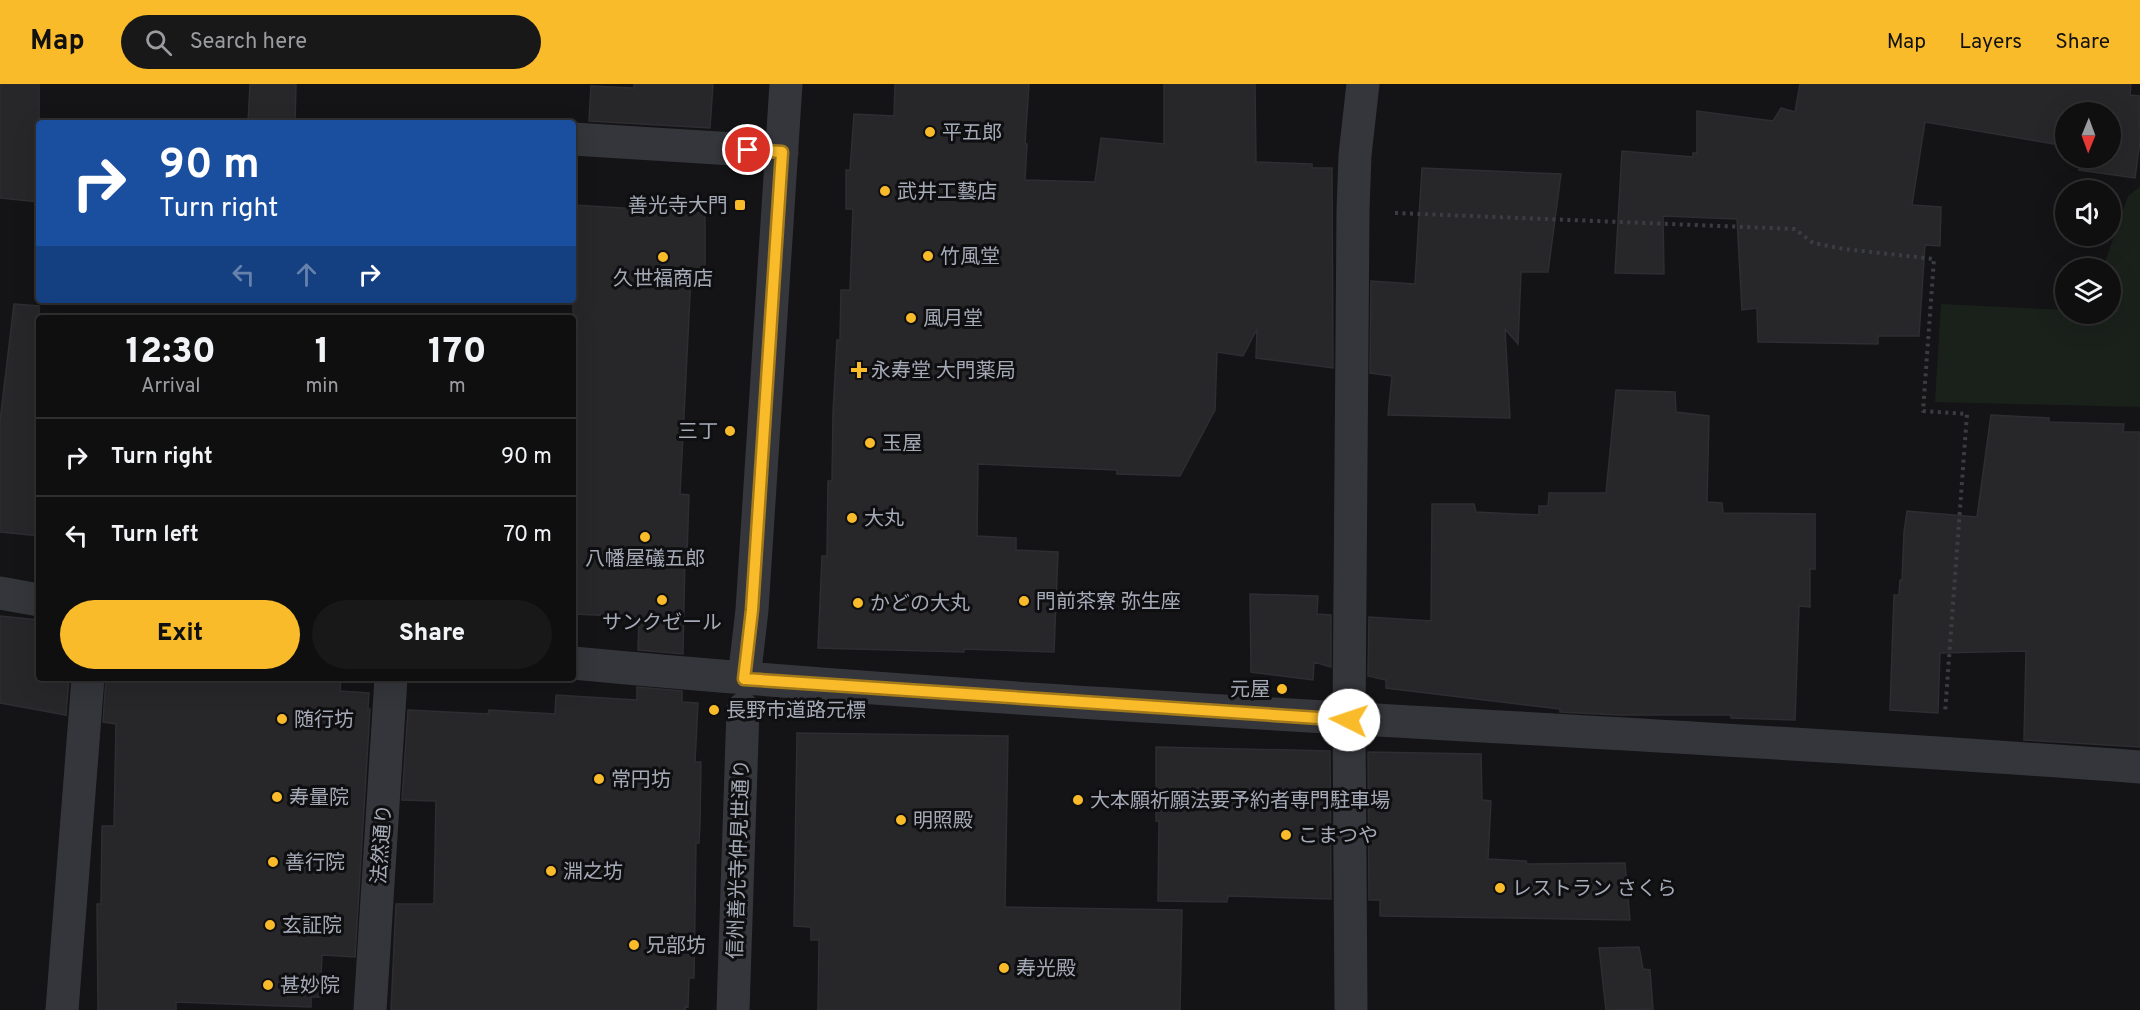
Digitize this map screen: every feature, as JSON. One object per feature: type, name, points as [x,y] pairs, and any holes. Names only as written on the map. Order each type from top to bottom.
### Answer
[{"type":"street","name":"信州善光寺仲見世通り","points":[[733,1010],[743,694],[752,610],[786,84]]},
{"type":"street","points":[[1350,1010],[1349,720],[1353,211],[1355,155],[1363,84]]},
{"type":"street","points":[[576,139],[782,152]]},
{"type":"street","points":[[0,593],[36,599]]},
{"type":"street","points":[[576,664],[743,694],[1349,720],[1942,752],[2140,767]]},
{"type":"street","points":[[62,1010],[88,681]]},
{"type":"street","name":"法然通り","points":[[370,1010],[391,681]]},
{"type":"path","points":[[1353,211],[1795,229],[1813,243],[1844,249],[1935,259],[1923,411],[1967,414],[1942,752]]},
{"type":"shaded area","points":[[2140,187],[2140,407],[1935,402],[1941,304],[2055,310],[2055,324],[2121,324],[2121,258],[2106,258],[2111,246],[2121,246],[2121,216],[2128,196]]},
{"type":"building","points":[[0,84],[39,84],[39,120],[36,120],[36,202],[0,198]]},
{"type":"building","points":[[250,84],[296,84],[295,120],[248,120]]},
{"type":"building","points":[[634,84],[713,84],[710,128],[589,121],[591,86],[634,88]]},
{"type":"building","points":[[895,84],[1029,84],[1025,180],[1095,182],[1101,138],[1164,144],[1164,84],[1255,84],[1256,162],[1312,164],[1312,168],[1332,168],[1333,368],[1256,358],[1257,329],[1243,356],[1217,352],[1215,410],[1180,476],[1117,474],[1117,470],[978,464],[977,536],[1016,538],[1016,550],[1058,552],[1054,652],[818,648],[822,556],[827,556],[828,481],[832,481],[833,413],[837,340],[840,340],[841,290],[850,290],[853,209],[846,209],[846,170],[850,170],[854,114],[894,116]]},
{"type":"building","points":[[1800,84],[2131,84],[2130,95],[2140,96],[2140,141],[2135,178],[2079,170],[2079,168],[2121,168],[2121,102],[2055,102],[2055,144],[1925,122],[1912,205],[1941,207],[1940,246],[1925,245],[1919,336],[1878,336],[1878,344],[1758,342],[1757,308],[1742,310],[1737,219],[1663,216],[1664,274],[1615,273],[1622,151],[1693,157],[1693,153],[1697,153],[1697,111],[1773,121],[1781,108],[1795,112]]},
{"type":"building","points":[[1422,168],[1561,174],[1548,272],[1521,272],[1518,344],[1505,329],[1510,418],[1388,415],[1392,376],[1370,373],[1371,281],[1415,284]]},
{"type":"building","points":[[576,205],[705,213],[705,277],[691,276],[680,494],[689,495],[683,654],[638,650],[639,617],[576,614],[576,315],[573,315],[573,303],[576,303]]},
{"type":"building","points":[[14,304],[39,306],[39,315],[36,315],[36,536],[0,532],[0,421]]},
{"type":"building","points":[[1616,390],[1675,392],[1676,412],[1709,416],[1707,502],[1722,503],[1723,513],[1815,514],[1815,569],[1810,569],[1810,607],[1799,606],[1795,720],[1731,718],[1731,715],[1618,715],[1560,712],[1560,709],[1386,688],[1386,680],[1368,676],[1369,617],[1431,621],[1432,504],[1474,504],[1476,512],[1539,515],[1539,506],[1548,506],[1549,493],[1606,493]]},
{"type":"building","points":[[1991,415],[2049,418],[2049,422],[2124,424],[2123,432],[2140,432],[2140,747],[2024,740],[2026,651],[1940,653],[1938,713],[1890,710],[1894,595],[1899,595],[1900,580],[1902,580],[1907,511],[1977,517]]},
{"type":"building","points":[[1250,594],[1318,596],[1317,614],[1331,615],[1331,667],[1314,662],[1313,680],[1251,672]]},
{"type":"building","points":[[0,616],[36,620],[36,681],[69,681],[66,715],[0,703]]},
{"type":"building","points":[[106,681],[341,681],[340,691],[369,693],[368,709],[370,709],[355,957],[322,955],[320,997],[311,997],[311,1007],[176,1002],[176,1010],[98,1010],[97,904],[101,904],[102,826],[114,826],[116,724],[103,722]]},
{"type":"building","points":[[637,687],[682,691],[682,702],[698,703],[695,762],[701,762],[700,822],[699,843],[696,843],[694,978],[689,978],[688,1007],[685,1006],[685,1010],[391,1010],[396,904],[434,904],[436,801],[402,800],[408,710],[488,714],[489,710],[555,714],[556,695],[637,700]]},
{"type":"building","points":[[797,733],[1008,736],[1005,907],[1182,910],[1180,1010],[818,1010],[819,940],[811,940],[811,927],[794,926]]},
{"type":"building","points":[[1156,747],[1330,751],[1331,899],[1228,896],[1227,902],[1158,901],[1159,821],[1156,821]]},
{"type":"building","points":[[1368,752],[1481,754],[1482,800],[1491,801],[1488,859],[1526,861],[1527,864],[1625,863],[1630,920],[1380,916],[1380,900],[1369,900]]},
{"type":"building","points":[[1639,947],[1643,969],[1650,970],[1653,1009],[1606,1010],[1599,948]]},
{"type":"place","name":"平五郎","points":[[930,132]]},
{"type":"place","name":"武井工藝店","points":[[885,191]]},
{"type":"place","name":"善光寺大門","points":[[740,205]]},
{"type":"place","name":"竹風堂","points":[[928,256]]},
{"type":"place","name":"久世福商店","points":[[663,257]]},
{"type":"place","name":"風月堂","points":[[911,318]]},
{"type":"place","name":"永寿堂 大門薬局","points":[[859,370]]},
{"type":"place","name":"三丁","points":[[730,431]]},
{"type":"place","name":"玉屋","points":[[870,443]]},
{"type":"place","name":"大丸","points":[[852,518]]},
{"type":"place","name":"八幡屋礒五郎","points":[[645,537]]},
{"type":"place","name":"サンクゼール","points":[[662,600]]},
{"type":"place","name":"門前茶寮 弥生座","points":[[1024,601]]},
{"type":"place","name":"かどの大丸","points":[[858,603]]},
{"type":"place","name":"元屋","points":[[1282,689]]},
{"type":"place","name":"長野市道路元標","points":[[714,710]]},
{"type":"place","name":"随行坊","points":[[282,719]]},
{"type":"place","name":"常円坊","points":[[599,779]]},
{"type":"place","name":"寿量院","points":[[277,797]]},
{"type":"place","name":"大本願祈願法要予約者専門駐車場","points":[[1078,800]]},
{"type":"place","name":"明照殿","points":[[901,820]]},
{"type":"place","name":"こまつや","points":[[1286,835]]},
{"type":"place","name":"善行院","points":[[273,862]]},
{"type":"place","name":"淵之坊","points":[[551,871]]},
{"type":"place","name":"レストラン さくら","points":[[1500,888]]},
{"type":"place","name":"玄証院","points":[[270,925]]},
{"type":"place","name":"兄部坊","points":[[634,945]]},
{"type":"place","name":"寿光殿","points":[[1004,968]]},
{"type":"place","name":"甚妙院","points":[[268,985]]},
{"type":"route","points":[[748,150],[782,152],[752,610],[744,679],[1349,720]]}]
